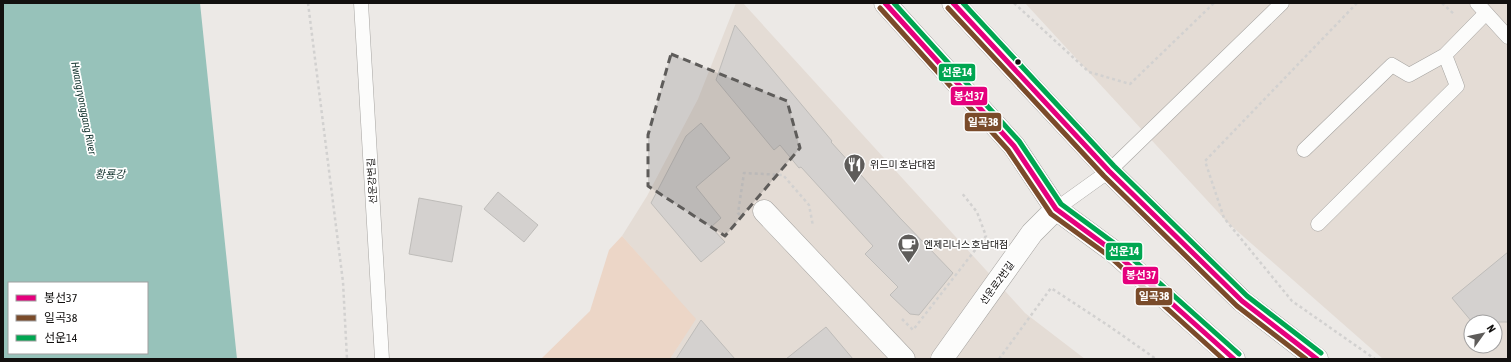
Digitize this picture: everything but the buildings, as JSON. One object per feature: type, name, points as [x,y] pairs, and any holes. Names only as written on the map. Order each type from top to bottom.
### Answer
[{"type":"main road","points":[[885,3],[1014,146],[1056,209],[1113,251],[1234,359]]},
{"type":"main road","points":[[953,3],[1108,171],[1242,301],[1317,359]]},
{"type":"main road","name":"선운로2번길","points":[[942,359],[1032,233],[1056,209]]},
{"type":"main road","points":[[764,211],[904,359]]},
{"type":"lane","name":"선운강변길","points":[[361,3],[382,359]]},
{"type":"lane","points":[[1056,209],[1108,171],[1282,3]]},
{"type":"lane","points":[[1304,150],[1392,65],[1409,75],[1445,55],[1482,8],[1508,37]]},
{"type":"lane","points":[[1318,224],[1457,86],[1445,55]]},
{"type":"path","points":[[308,3],[343,282],[347,359]]},
{"type":"path","points":[[1014,3],[1088,72],[1130,84],[1214,3]]},
{"type":"path","points":[[1357,3],[1205,161],[1224,218],[1292,301],[1375,359]]},
{"type":"path","points":[[1442,3],[1455,15]]},
{"type":"path","points":[[743,218],[738,213],[744,174],[783,175],[809,205],[813,227]]},
{"type":"path","points":[[896,314],[913,330],[986,236],[977,212],[961,192]]},
{"type":"path","points":[[999,359],[1051,288],[1156,359]]},
{"type":"highlighted area","points":[[671,54],[787,101],[800,148],[725,236],[648,186],[648,135]]},
{"type":"shaded area","points":[[736,3],[743,3],[1025,313],[1085,359],[670,359],[695,319],[622,236],[647,196],[698,99]]},
{"type":"shaded area","points":[[1025,3],[1508,3],[1508,359],[1383,359],[1228,223]]},
{"type":"shaded area","points":[[622,236],[696,319],[670,359],[541,359],[590,311],[609,250]]},
{"type":"water","name":"황룡강","points":[[3,3],[200,3],[237,359],[3,359]]},
{"type":"transit line","name":"봉선37","points":[[885,3],[1014,146],[1056,209],[1113,251],[1234,359]]},
{"type":"transit line","name":"선운14","points":[[894,3],[1019,141],[1061,204],[1118,246],[1239,354]]},
{"type":"transit line","name":"봉선37","points":[[953,3],[1109,171],[1242,301],[1317,359]]},
{"type":"transit line","name":"선운14","points":[[963,3],[1114,166],[1247,296],[1321,353]]},
{"type":"transit line","name":"일곡38","points":[[880,8],[1008,150],[1051,214],[1109,256],[1223,359]]},
{"type":"transit line","name":"일곡38","points":[[948,8],[1104,176],[1237,306],[1306,359]]},
{"type":"place","name":"위드미 호남대점","points":[[854,184]]},
{"type":"place","name":"엔제리너스 호남대점","points":[[909,264]]},
{"type":"water label","name":"Hwangryonggang River","points":[[84,108]]}]
